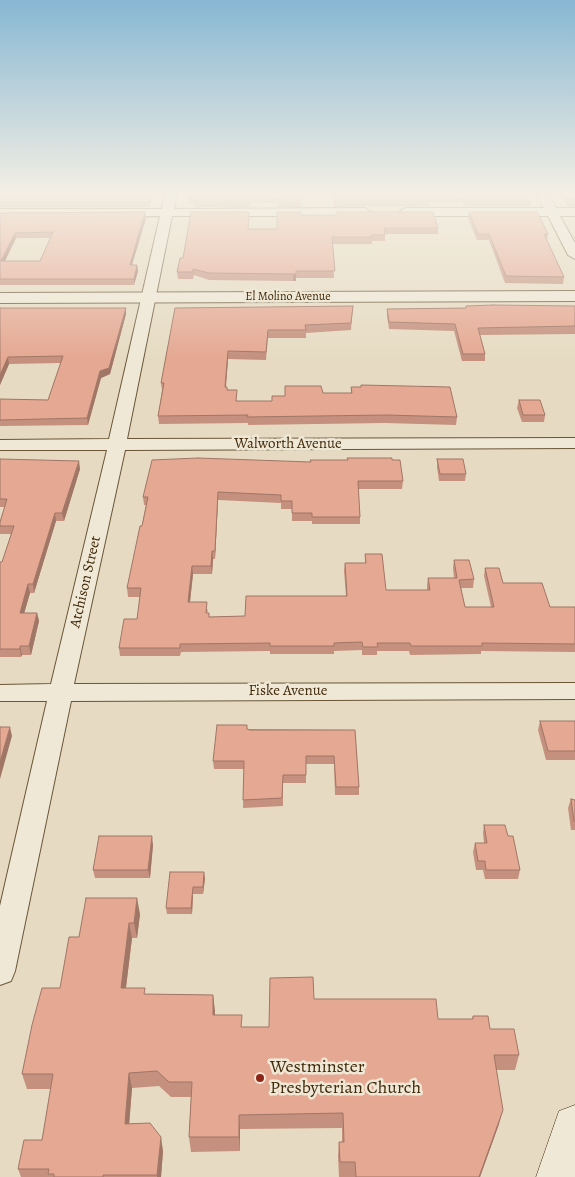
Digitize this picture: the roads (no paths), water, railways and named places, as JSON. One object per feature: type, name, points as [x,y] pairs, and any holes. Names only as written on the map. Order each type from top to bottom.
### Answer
[{"type":"main road","points":[[559,1177],[575,1127]]},
{"type":"street","name":"Atchison Street","points":[[0,971],[33,823],[36,796],[117,445],[158,249]]},
{"type":"street","name":"El Molino Avenue","points":[[0,298],[575,296]]},
{"type":"street","name":"Walworth Avenue","points":[[0,445],[575,443]]},
{"type":"street","name":"Fiske Avenue","points":[[0,694],[575,691]]},
{"type":"place","name":"Westminster Presbyterian Church","points":[[260,1078]]}]
